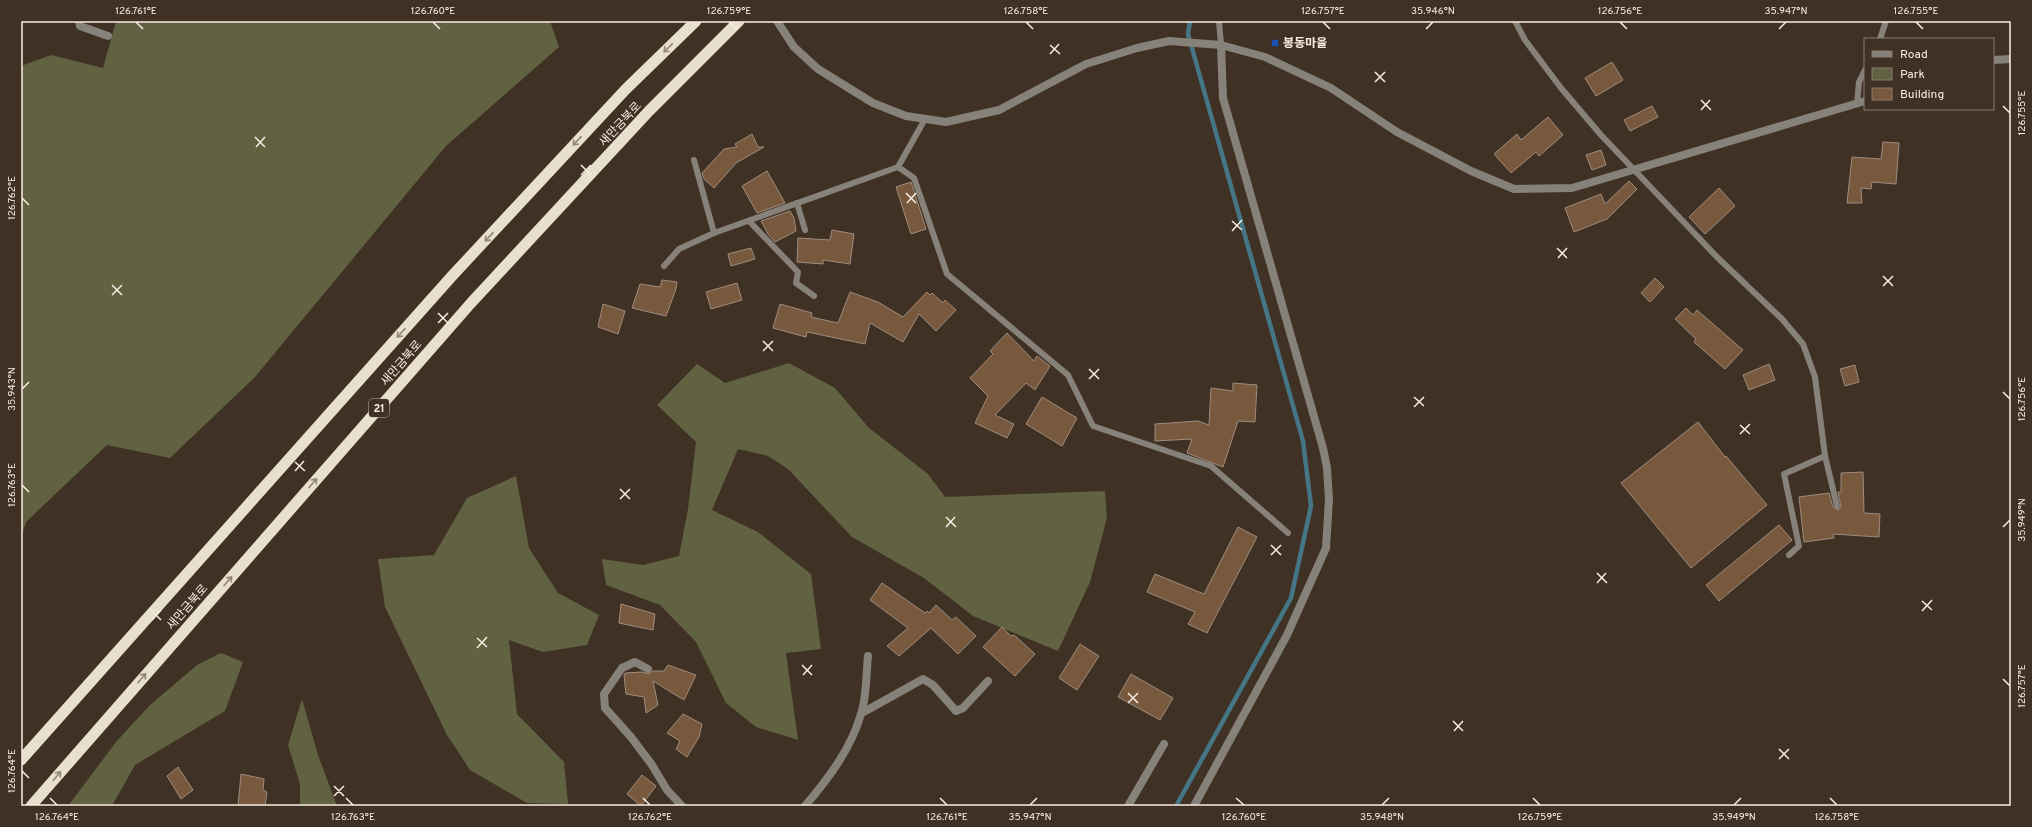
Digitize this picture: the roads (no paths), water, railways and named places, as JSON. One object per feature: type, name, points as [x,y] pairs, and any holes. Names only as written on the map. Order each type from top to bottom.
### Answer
[{"type":"highway","name":"새만금북로","points":[[21,760],[452,276],[626,89],[696,21]]},
{"type":"highway","name":"새만금북로","points":[[31,806],[471,303],[649,111],[739,21]]},
{"type":"street","points":[[78,21],[80,26],[108,36]]},
{"type":"street","points":[[777,21],[794,47],[818,69],[873,103],[906,116],[946,122],[999,110],[1086,64],[1136,48],[1169,41],[1221,45],[1265,57],[1331,88],[1397,132],[1471,171],[1514,189],[1572,188],[1861,102]]},
{"type":"street","points":[[1194,806],[1288,635],[1326,548],[1329,499],[1327,468],[1323,448],[1223,98],[1221,45]]},
{"type":"street","points":[[1994,60],[2011,59]]},
{"type":"street","points":[[805,806],[831,774],[850,740],[862,714],[868,656]]},
{"type":"street","points":[[648,669],[635,662],[622,668],[604,694],[606,708],[631,737],[652,765],[667,790],[682,806]]},
{"type":"street","points":[[862,714],[923,679],[933,685],[956,711],[964,708],[988,681]]},
{"type":"street","points":[[1128,806],[1164,744]]},
{"type":"lane","points":[[1219,21],[1221,45]]},
{"type":"lane","points":[[1515,21],[1525,40],[1561,88],[1601,136],[1716,256],[1782,319],[1803,344],[1815,378],[1825,456],[1837,506]]},
{"type":"lane","points":[[1880,38],[1886,21]]},
{"type":"lane","points":[[1861,102],[1859,82],[1864,72]]},
{"type":"lane","points":[[664,266],[679,249],[714,233],[898,167],[925,119]]},
{"type":"lane","points":[[694,160],[714,233]]},
{"type":"lane","points":[[898,167],[914,178],[947,274],[1068,375],[1093,426],[1211,466],[1288,533]]},
{"type":"lane","points":[[797,204],[805,230]]},
{"type":"lane","points":[[749,221],[798,272],[796,283],[814,296]]},
{"type":"lane","points":[[1789,555],[1799,546],[1784,474],[1825,456]]},
{"type":"waterway","points":[[1176,806],[1291,598],[1311,506],[1303,441],[1188,34],[1190,21]]},
{"type":"place","name":"봉동마을","points":[[1275,43]]}]
